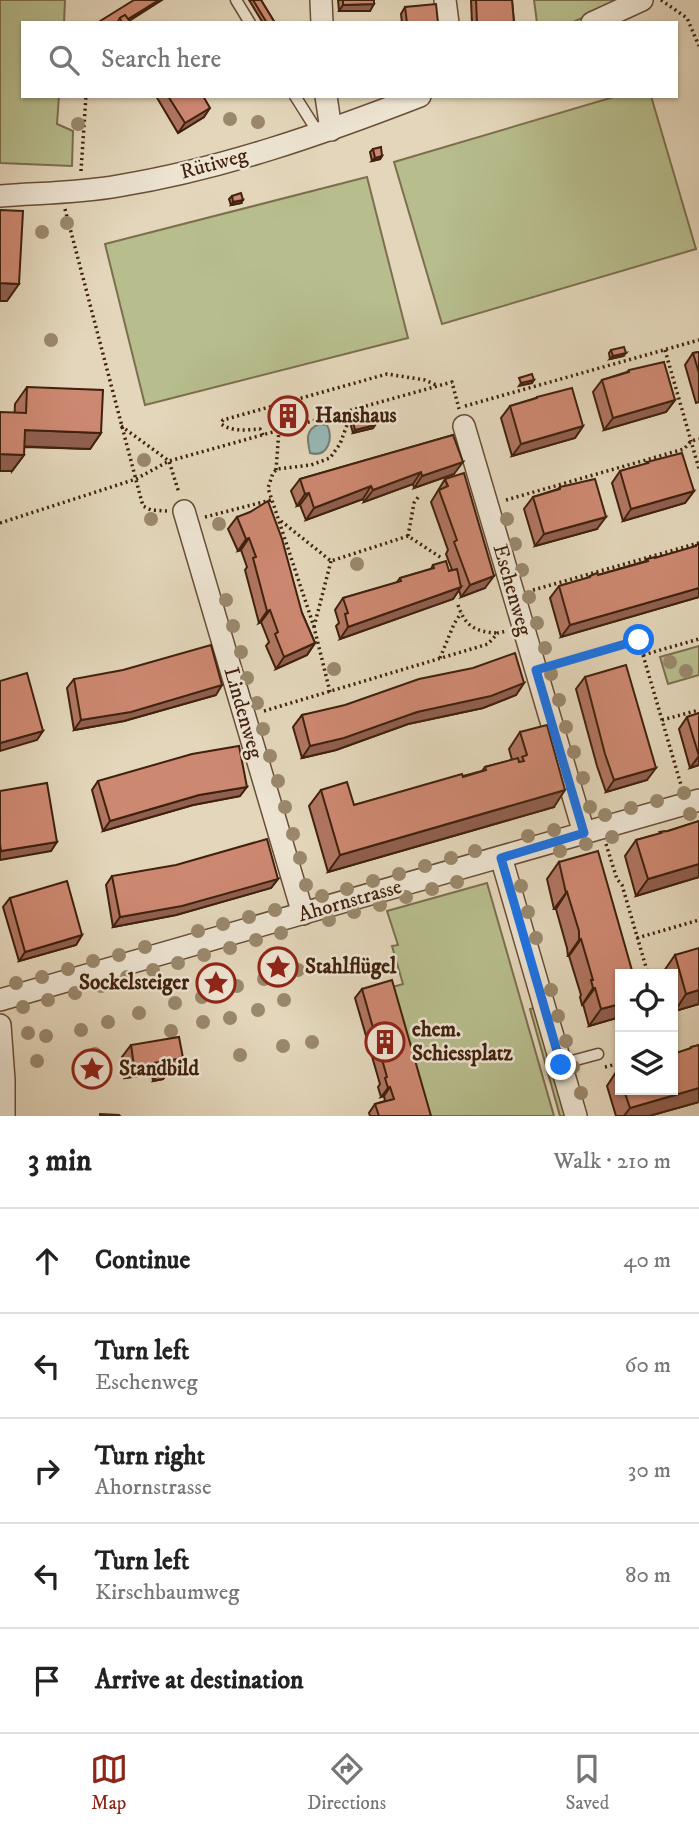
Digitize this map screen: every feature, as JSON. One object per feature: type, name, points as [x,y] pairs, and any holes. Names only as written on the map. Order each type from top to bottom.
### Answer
[{"type":"street","points":[[321,0],[322,21]]},
{"type":"street","points":[[445,0],[448,21]]},
{"type":"street","points":[[596,21],[642,0]]},
{"type":"street","points":[[325,132],[326,98]]},
{"type":"street","name":"Rütiweg","points":[[0,196],[115,187],[157,179],[242,158],[325,132],[416,98]]},
{"type":"street","name":"Eschenweg","points":[[462,417],[536,670],[593,831]]},
{"type":"street","name":"Lindenweg","points":[[186,516],[303,914]]},
{"type":"street","name":"Ahornstrasse","points":[[0,1000],[693,802]]},
{"type":"street","points":[[501,858],[576,1116]]},
{"type":"street","points":[[0,1026],[4,1116]]},
{"type":"lane","points":[[236,0],[249,21]]},
{"type":"lane","points":[[297,98],[325,132]]},
{"type":"lane","points":[[561,1065],[598,1054]]},
{"type":"path","points":[[661,0],[687,18],[699,46]]},
{"type":"path","points":[[80,177],[86,98]]},
{"type":"path","points":[[61,191],[144,506],[151,510],[186,516],[271,500]]},
{"type":"path","points":[[0,523],[136,479],[169,461],[452,382],[462,417],[699,340]]},
{"type":"path","points":[[665,350],[699,469]]},
{"type":"path","points":[[263,435],[260,429],[237,430],[220,425],[223,420],[387,374],[425,380],[438,386]]},
{"type":"path","points":[[276,470],[311,465],[330,458],[340,444],[347,425],[346,412]]},
{"type":"path","points":[[121,426],[169,461],[186,516]]},
{"type":"path","points":[[279,430],[276,470],[268,488],[314,627],[330,692]]},
{"type":"path","points":[[488,506],[684,449],[691,441],[699,439]]},
{"type":"path","points":[[408,536],[414,503],[419,496]]},
{"type":"path","points":[[280,519],[331,561]]},
{"type":"path","points":[[408,536],[443,559]]},
{"type":"path","points":[[331,561],[408,536]]},
{"type":"path","points":[[514,596],[699,542]]},
{"type":"path","points":[[314,627],[331,561]]},
{"type":"path","points":[[458,605],[463,620],[487,633],[523,628]]},
{"type":"path","points":[[440,658],[461,614]]},
{"type":"path","points":[[244,717],[488,644],[498,633]]},
{"type":"path","points":[[643,654],[699,639]]},
{"type":"path","points":[[536,670],[639,640],[662,720],[693,802]]},
{"type":"path","points":[[662,720],[699,710]]},
{"type":"path","points":[[593,831],[622,885],[646,969]]},
{"type":"path","points":[[637,938],[699,920]]},
{"type":"path","points":[[608,1067],[615,1065]]},
{"type":"green space","points":[[0,0],[65,0],[64,21],[21,21],[21,98],[59,98],[57,124],[73,131],[72,166],[0,163]]},
{"type":"green space","points":[[534,0],[623,0],[576,21],[537,21]]},
{"type":"green space","points":[[610,98],[652,98],[696,249],[442,324],[394,162]]},
{"type":"green space","points":[[367,177],[408,338],[145,405],[105,244]]},
{"type":"green space","points":[[699,646],[699,675],[668,684],[660,657]]},
{"type":"green space","points":[[487,883],[554,1116],[424,1116],[389,988],[403,984],[392,946],[398,945],[387,911]]},
{"type":"green space","points":[[535,1008],[566,1116],[560,1116],[530,1009]]},
{"type":"water","points":[[319,424],[327,425],[330,436],[328,446],[321,453],[310,453],[308,435],[311,429]]},
{"type":"building","points":[[134,0],[159,0],[128,19],[125,15],[118,21],[100,21]]},
{"type":"building","points":[[253,0],[261,0],[274,21],[266,21]]},
{"type":"building","points":[[343,0],[374,0],[374,4],[343,5]]},
{"type":"building","points":[[476,0],[512,0],[514,21],[477,21]]},
{"type":"building","points":[[436,4],[438,21],[407,21],[405,7]]},
{"type":"building","points":[[125,15],[130,21],[121,21],[120,18]]},
{"type":"building","points":[[169,98],[204,98],[210,108],[185,123]]},
{"type":"building","points":[[381,147],[382,156],[375,158],[373,149]]},
{"type":"building","points":[[241,193],[243,200],[233,202],[232,196]]},
{"type":"building","points":[[0,210],[23,211],[19,284],[0,283]]},
{"type":"building","points":[[624,347],[626,353],[613,356],[611,350]]},
{"type":"building","points":[[699,352],[699,373],[693,353]]},
{"type":"building","points":[[664,362],[675,400],[613,418],[602,380]]},
{"type":"building","points":[[532,374],[534,380],[521,383],[519,378]]},
{"type":"building","points":[[27,387],[103,390],[101,433],[25,430],[24,455],[0,454],[0,412],[26,413]]},
{"type":"building","points":[[572,388],[583,426],[521,444],[510,406]]},
{"type":"building","points":[[292,406],[295,417],[288,419],[285,408]]},
{"type":"building","points":[[373,418],[375,425],[355,430],[353,422]]},
{"type":"building","points":[[453,435],[463,462],[422,476],[421,472],[373,490],[371,486],[314,508],[309,493],[305,494],[300,479]]},
{"type":"building","points":[[682,453],[694,491],[631,509],[620,471]]},
{"type":"building","points":[[464,473],[494,576],[470,585],[439,490],[448,486],[445,479]]},
{"type":"building","points":[[595,479],[606,517],[544,534],[533,497]]},
{"type":"building","points":[[268,501],[282,539],[302,613],[315,643],[284,657],[270,610],[267,611],[253,558],[256,557],[237,517]]},
{"type":"building","points":[[699,544],[699,588],[570,625],[559,586]]},
{"type":"building","points":[[446,561],[449,571],[457,569],[461,587],[348,627],[345,614],[348,613],[343,598],[401,581],[400,578],[434,568],[433,565]]},
{"type":"building","points":[[211,645],[222,685],[131,712],[81,720],[74,679],[123,670]]},
{"type":"building","points":[[515,653],[524,683],[491,696],[417,712],[344,738],[310,746],[302,715],[345,705],[419,679],[473,668]]},
{"type":"building","points":[[626,665],[656,768],[614,780],[585,677]]},
{"type":"building","points":[[27,673],[43,731],[0,743],[0,681]]},
{"type":"building","points":[[699,713],[699,756],[687,717]]},
{"type":"building","points":[[547,725],[565,790],[340,855],[321,790],[347,782],[354,805],[462,774],[463,777],[486,770],[485,767],[518,758],[519,762],[524,761],[522,757],[527,755],[520,732]]},
{"type":"building","points":[[239,746],[247,787],[199,795],[110,821],[98,781],[192,754]]},
{"type":"building","points":[[47,783],[57,842],[1,851],[0,791]]},
{"type":"building","points":[[699,821],[699,864],[648,879],[636,840]]},
{"type":"building","points":[[267,839],[278,879],[182,906],[120,917],[112,876],[176,865]]},
{"type":"building","points":[[598,851],[632,969],[615,969],[615,1005],[601,1009],[581,939],[579,940],[579,931],[559,862]]},
{"type":"building","points":[[67,881],[82,935],[25,952],[10,898]]},
{"type":"building","points":[[699,948],[699,990],[686,994],[675,955]]},
{"type":"building","name":"ehem. Schiessplatz","points":[[392,980],[431,1116],[379,1116],[375,1104],[394,1099],[385,1078],[387,1077],[362,989]]},
{"type":"building","points":[[179,1037],[183,1058],[171,1060],[172,1067],[161,1069],[160,1062],[134,1066],[131,1045]]},
{"type":"building","points":[[699,1045],[699,1088],[678,1094],[678,1052]]},
{"type":"building","points":[[626,1095],[675,1095],[630,1108]]},
{"type":"place","name":"Hanshaus","points":[[288,416]]},
{"type":"place","name":"Stahlflügel","points":[[278,967]]},
{"type":"place","name":"Sockelsteiger","points":[[216,983]]},
{"type":"place","name":"ehem. Schiessplatz","points":[[385,1042]]},
{"type":"place","name":"Standbild","points":[[92,1069]]},
{"type":"route","points":[[561,1065],[501,858],[584,833],[536,670],[639,640]]}]
